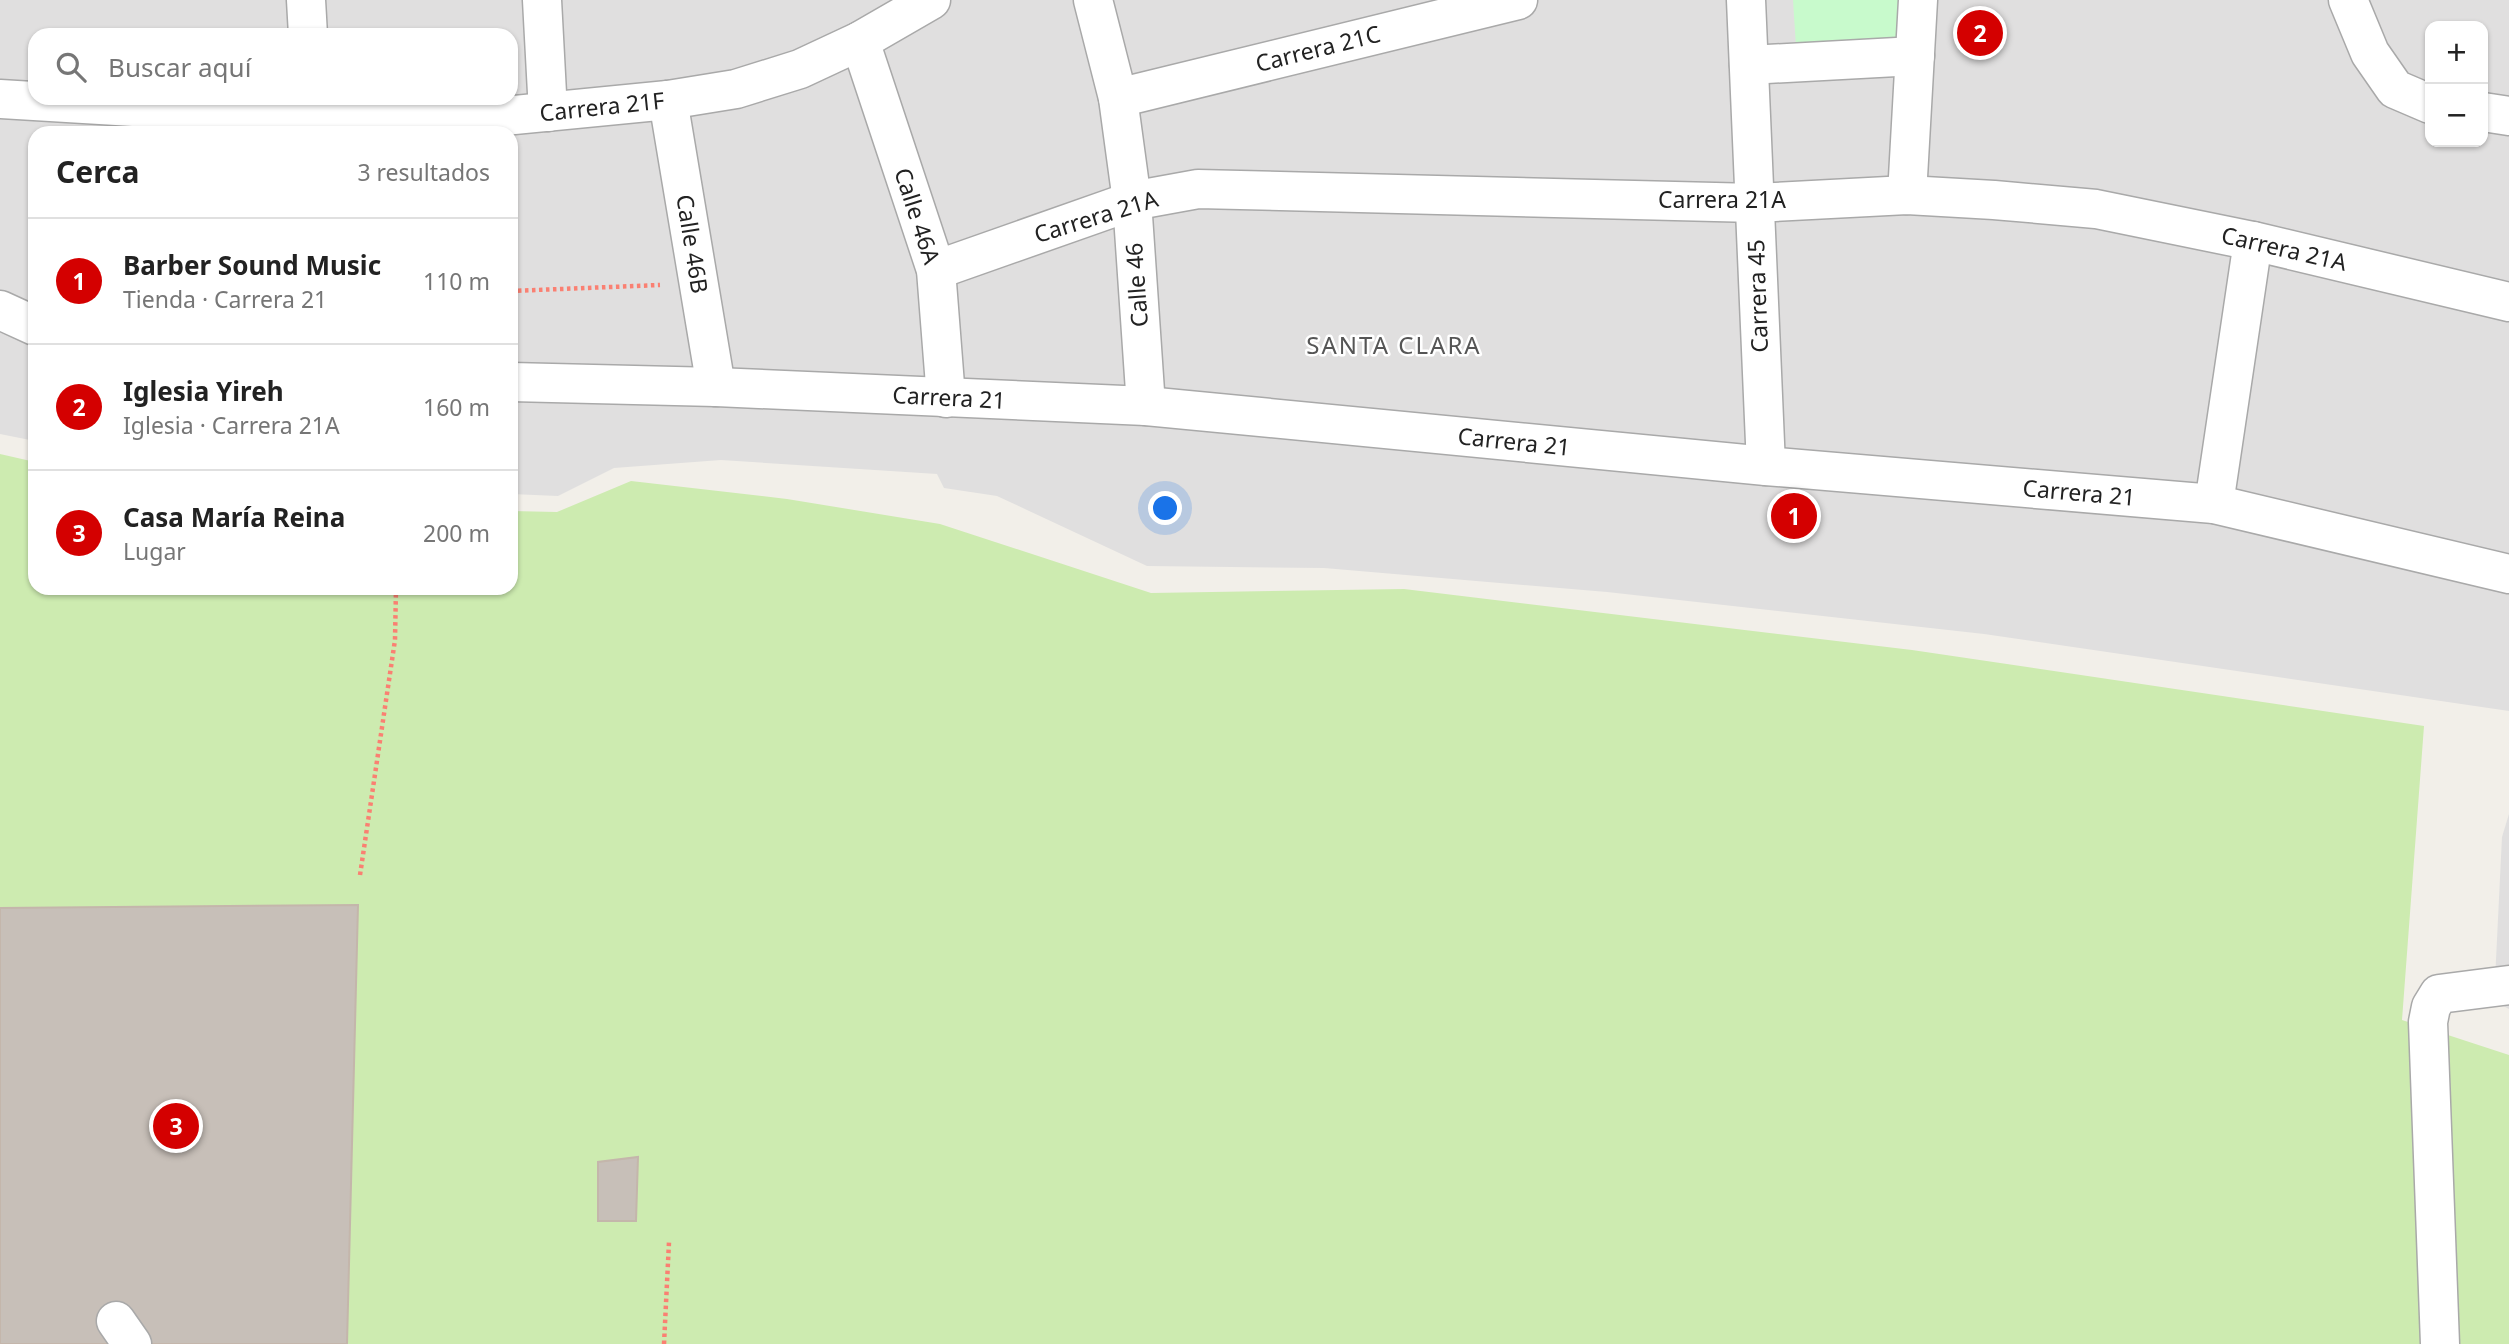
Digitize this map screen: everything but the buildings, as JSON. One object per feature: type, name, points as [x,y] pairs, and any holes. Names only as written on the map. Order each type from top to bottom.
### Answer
[{"type":"street","points":[[306,0],[308,28]]},
{"type":"street","points":[[542,0],[548,112]]},
{"type":"street","name":"Carrera 21F","points":[[460,126],[548,112],[668,100],[736,89],[800,69],[860,41],[931,0]]},
{"type":"street","name":"Calle 46","points":[[1093,0],[1118,98],[1132,201],[1146,406]]},
{"type":"street","name":"Carrera 21C","points":[[1118,98],[1518,0]]},
{"type":"street","name":"Carrera 45","points":[[1746,0],[1766,467]]},
{"type":"street","points":[[1907,195],[1918,0]]},
{"type":"street","points":[[2348,0],[2370,53],[2395,89],[2425,102]]},
{"type":"street","name":"Calle 46A","points":[[860,41],[936,270],[946,398]]},
{"type":"street","points":[[1749,65],[1916,56]]},
{"type":"street","name":"Carrera 21F","points":[[0,99],[28,100]]},
{"type":"street","name":"Calle 46B","points":[[668,100],[716,387]]},
{"type":"street","name":"Carrera 21F","points":[[209,105],[313,108],[447,126]]},
{"type":"street","points":[[2488,114],[2509,116]]},
{"type":"street","name":"Carrera 21A","points":[[936,270],[1132,201],[1198,189],[1755,203],[1907,195],[2096,209],[2253,240],[2509,302]]},
{"type":"street","points":[[2214,504],[2253,240]]},
{"type":"street","points":[[0,310],[28,323]]},
{"type":"street","name":"Carrera 21","points":[[518,382],[716,387],[1146,406],[1766,467],[2214,504],[2509,575]]},
{"type":"street","points":[[2440,1344],[2428,1035],[2431,1007],[2440,994],[2509,985]]},
{"type":"path","points":[[518,291],[699,284]]},
{"type":"path","points":[[360,875],[395,640],[396,595]]},
{"type":"path","points":[[664,1344],[668,1242]]},
{"type":"shaded area","points":[[0,0],[2509,0],[2509,711],[1984,634],[1607,592],[1324,568],[1147,566],[997,496],[944,488],[937,474],[721,460],[614,468],[558,496],[518,494],[518,126],[28,126],[28,440],[0,434]]},
{"type":"shaded area","points":[[2509,814],[2509,1009],[2494,1001],[2502,837]]},
{"type":"green space","points":[[1793,0],[1915,0],[1915,42],[1796,47]]},
{"type":"green space","points":[[0,454],[28,460],[28,595],[518,595],[518,511],[557,512],[631,481],[787,499],[940,524],[1151,593],[1404,589],[1912,650],[2424,726],[2402,1020],[2509,1055],[2509,1344],[0,1344]]},
{"type":"place","name":"Iglesia Yireh","points":[[1980,33]]},
{"type":"place","name":"Barber Sound Music","points":[[1794,516]]},
{"type":"place","name":"Casa María Reina","points":[[176,1126]]},
{"type":"district","name":"SANTA CLARA","points":[[1394,346]]}]
